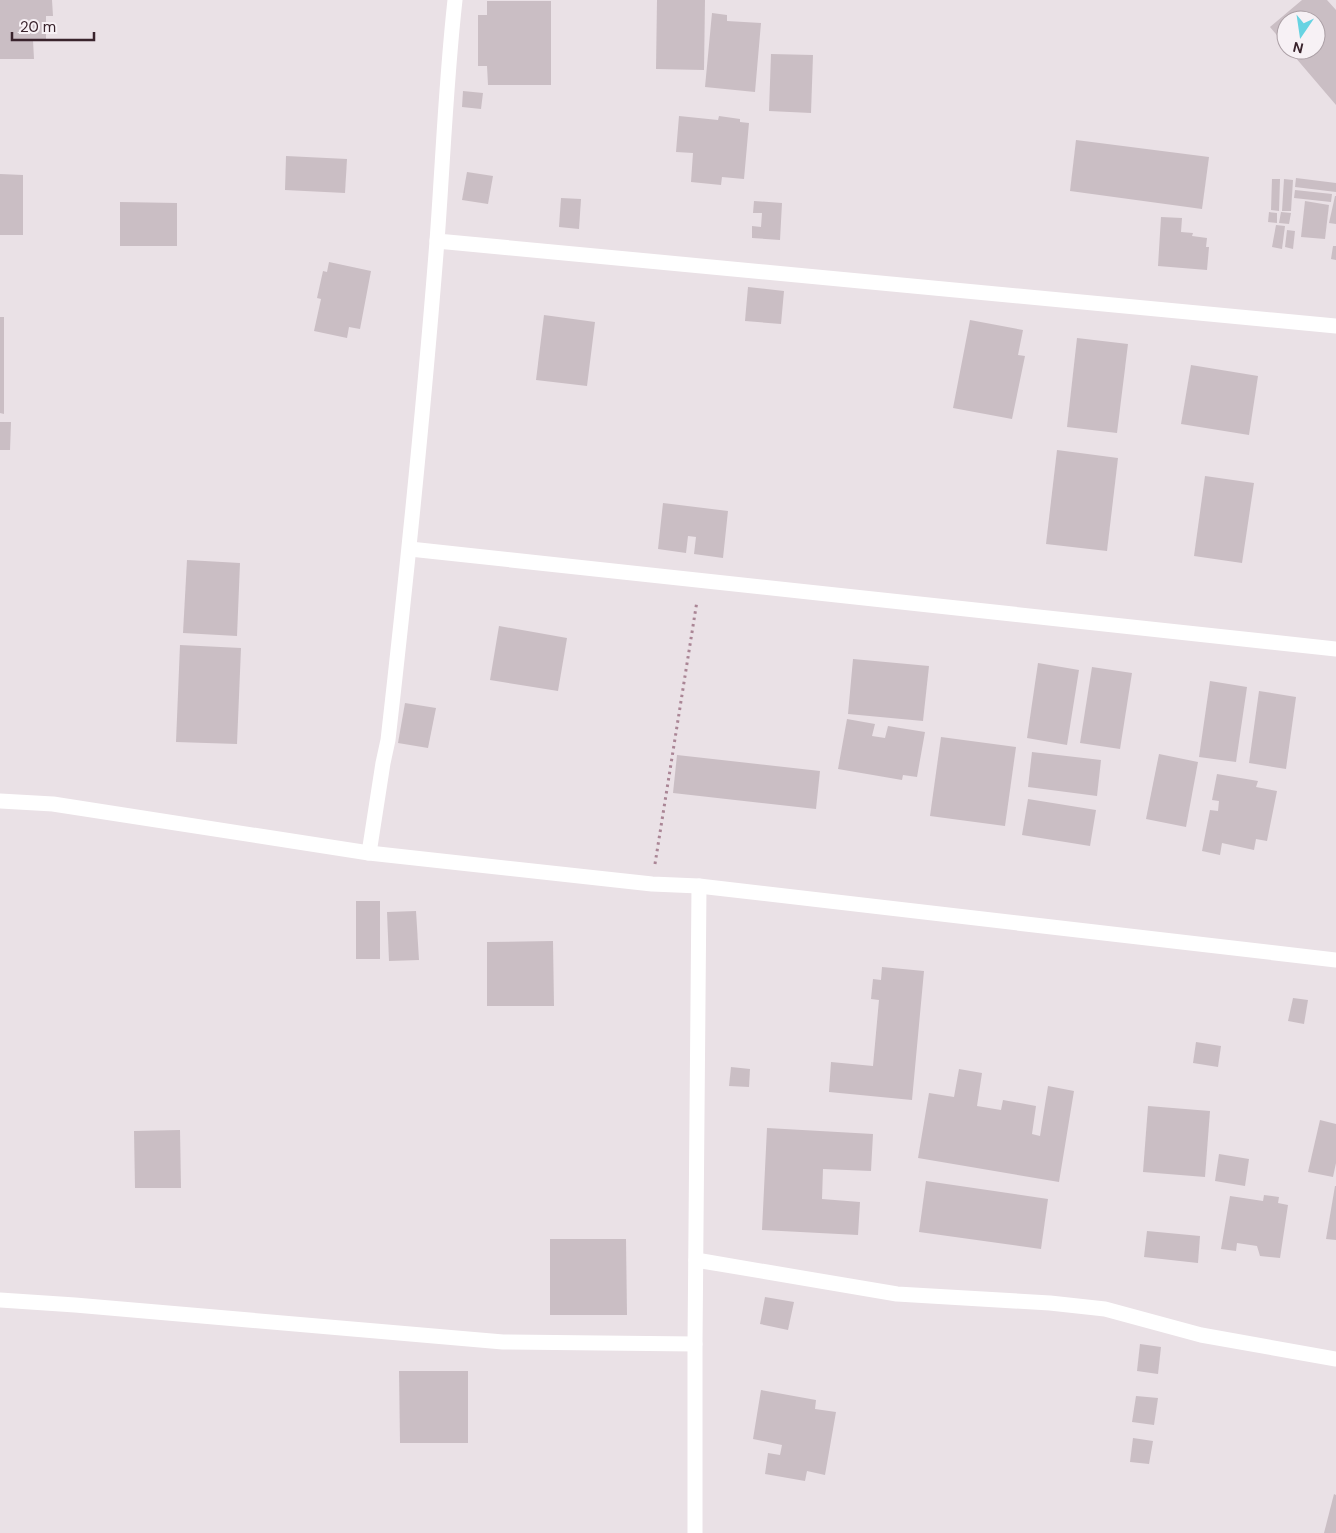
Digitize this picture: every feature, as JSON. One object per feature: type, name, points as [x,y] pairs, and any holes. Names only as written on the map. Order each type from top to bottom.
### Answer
[{"type":"street","points":[[369,853],[388,740],[410,550],[437,241],[450,39],[455,0]]},
{"type":"street","points":[[437,241],[1336,326]]},
{"type":"street","points":[[410,550],[1336,648]]},
{"type":"street","points":[[0,801],[53,804],[369,853],[652,884],[699,886],[1336,960]]},
{"type":"street","points":[[695,1533],[699,886]]},
{"type":"street","points":[[696,1260],[897,1294],[1050,1303],[1105,1309],[1201,1335],[1336,1359]]},
{"type":"street","points":[[0,1300],[503,1342],[695,1344]]},
{"type":"path","points":[[652,884],[700,580]]},
{"type":"building","points":[[0,0],[52,0],[53,16],[46,16],[46,39],[33,40],[34,59],[0,59]]},
{"type":"building","points":[[657,0],[705,0],[704,70],[656,69]]},
{"type":"building","points":[[1302,0],[1327,0],[1336,10],[1336,105],[1298,60],[1326,60],[1326,10],[1290,10]]},
{"type":"building","points":[[487,1],[551,1],[551,85],[488,85],[487,66],[478,66],[478,15],[487,15]]},
{"type":"building","points":[[712,13],[727,15],[727,21],[761,23],[755,92],[705,87]]},
{"type":"building","points":[[1276,22],[1276,34],[1270,27]]},
{"type":"building","points":[[771,54],[813,55],[811,113],[769,111]]},
{"type":"building","points":[[463,91],[483,93],[481,109],[462,107]]},
{"type":"building","points":[[679,116],[718,120],[719,116],[740,119],[740,122],[749,123],[744,179],[722,177],[721,185],[691,182],[693,153],[676,152]]},
{"type":"building","points":[[1076,140],[1209,157],[1202,209],[1070,191]]},
{"type":"building","points":[[286,156],[347,159],[345,193],[285,190]]},
{"type":"building","points":[[467,172],[493,176],[488,204],[462,200]]},
{"type":"building","points":[[0,174],[23,175],[23,235],[0,235]]},
{"type":"building","points":[[1296,178],[1336,183],[1336,192],[1295,187]]},
{"type":"building","points":[[1272,179],[1280,179],[1279,211],[1271,210]]},
{"type":"building","points":[[1284,179],[1293,180],[1291,211],[1282,211]]},
{"type":"building","points":[[1295,190],[1332,194],[1331,202],[1294,198]]},
{"type":"building","points":[[1336,196],[1336,224],[1329,223]]},
{"type":"building","points":[[561,198],[581,199],[579,229],[559,227]]},
{"type":"building","points":[[754,201],[782,203],[780,240],[752,238],[752,226],[761,227],[762,213],[753,213]]},
{"type":"building","points":[[1305,201],[1329,205],[1325,239],[1301,237]]},
{"type":"building","points":[[120,202],[177,203],[177,246],[120,246]]},
{"type":"building","points":[[1269,212],[1277,213],[1277,223],[1268,222]]},
{"type":"building","points":[[1281,212],[1291,213],[1289,224],[1279,223]]},
{"type":"building","points":[[1161,217],[1182,218],[1181,232],[1193,233],[1192,236],[1207,238],[1206,247],[1209,247],[1207,270],[1158,266]]},
{"type":"building","points":[[1276,225],[1285,226],[1282,249],[1272,247]]},
{"type":"building","points":[[1287,230],[1295,231],[1293,249],[1285,247]]},
{"type":"building","points":[[1333,246],[1336,246],[1336,260],[1331,259]]},
{"type":"building","points":[[329,262],[371,271],[360,329],[349,327],[347,338],[314,331],[321,299],[317,298],[323,271],[327,272]]},
{"type":"building","points":[[748,287],[784,291],[781,324],[745,321]]},
{"type":"building","points":[[544,315],[595,322],[587,386],[536,380]]},
{"type":"building","points":[[0,317],[4,317],[4,414],[0,413]]},
{"type":"building","points":[[970,320],[1023,330],[1018,355],[1025,356],[1012,419],[953,408]]},
{"type":"building","points":[[1077,338],[1128,344],[1117,433],[1067,427]]},
{"type":"building","points":[[1191,365],[1258,376],[1249,435],[1181,424]]},
{"type":"building","points":[[0,422],[11,422],[10,450],[0,450]]},
{"type":"building","points":[[1057,450],[1118,458],[1107,551],[1046,544]]},
{"type":"building","points":[[1205,476],[1254,483],[1242,563],[1194,556]]},
{"type":"building","points":[[663,503],[728,511],[723,558],[694,554],[696,537],[688,536],[686,553],[658,549]]},
{"type":"building","points":[[187,560],[240,563],[237,636],[183,633]]},
{"type":"building","points":[[499,626],[567,638],[558,691],[490,680]]},
{"type":"building","points":[[180,645],[241,648],[237,744],[176,742]]},
{"type":"building","points":[[853,659],[929,666],[923,721],[848,714]]},
{"type":"building","points":[[1038,663],[1079,670],[1067,745],[1027,738]]},
{"type":"building","points":[[1092,667],[1132,673],[1120,749],[1080,743]]},
{"type":"building","points":[[1210,681],[1247,687],[1236,762],[1199,757]]},
{"type":"building","points":[[1259,691],[1296,697],[1286,769],[1249,763]]},
{"type":"building","points":[[405,703],[436,708],[428,748],[398,743]]},
{"type":"building","points":[[847,719],[875,724],[872,736],[885,738],[888,726],[925,732],[917,777],[903,775],[902,780],[838,769]]},
{"type":"building","points":[[941,737],[1016,747],[1005,826],[930,816]]},
{"type":"building","points":[[1032,752],[1101,760],[1097,796],[1028,787]]},
{"type":"building","points":[[1159,754],[1198,762],[1186,827],[1146,819]]},
{"type":"building","points":[[677,755],[820,771],[816,809],[673,793]]},
{"type":"building","points":[[1217,774],[1258,781],[1256,787],[1277,791],[1267,841],[1256,839],[1254,850],[1222,843],[1220,855],[1202,851],[1210,810],[1218,811],[1219,801],[1212,800]]},
{"type":"building","points":[[1028,799],[1096,810],[1090,846],[1022,835]]},
{"type":"building","points":[[356,901],[380,901],[380,959],[356,959]]},
{"type":"building","points":[[416,911],[419,960],[389,961],[387,912]]},
{"type":"building","points":[[553,941],[554,1006],[487,1006],[487,942]]},
{"type":"building","points":[[882,967],[924,971],[912,1100],[829,1092],[831,1062],[873,1066],[879,1000],[871,999],[873,979],[881,980]]},
{"type":"building","points":[[1293,998],[1308,1000],[1304,1024],[1288,1021]]},
{"type":"building","points":[[1196,1042],[1221,1046],[1218,1067],[1193,1063]]},
{"type":"building","points":[[731,1067],[750,1069],[749,1087],[729,1086]]},
{"type":"building","points":[[959,1069],[982,1073],[977,1106],[1001,1110],[1003,1100],[1036,1106],[1032,1134],[1040,1136],[1048,1086],[1074,1091],[1059,1182],[918,1158],[929,1093],[954,1097]]},
{"type":"building","points":[[1148,1106],[1210,1111],[1205,1177],[1143,1172]]},
{"type":"building","points":[[1320,1120],[1336,1124],[1336,1163],[1333,1177],[1308,1172]]},
{"type":"building","points":[[767,1128],[873,1134],[871,1171],[823,1169],[822,1199],[860,1202],[858,1235],[762,1230]]},
{"type":"building","points":[[180,1130],[181,1188],[135,1188],[134,1131]]},
{"type":"building","points":[[1219,1154],[1249,1159],[1245,1186],[1215,1181]]},
{"type":"building","points":[[926,1181],[1048,1199],[1041,1249],[919,1232]]},
{"type":"building","points":[[1336,1186],[1336,1240],[1326,1239]]},
{"type":"building","points":[[1264,1195],[1279,1197],[1278,1203],[1288,1205],[1280,1258],[1260,1256],[1257,1246],[1237,1243],[1236,1251],[1221,1249],[1230,1196],[1263,1201]]},
{"type":"building","points":[[1147,1231],[1200,1236],[1198,1263],[1144,1257]]},
{"type":"building","points":[[550,1239],[626,1239],[627,1315],[550,1315]]},
{"type":"building","points":[[765,1297],[794,1302],[788,1330],[760,1324]]},
{"type":"building","points":[[1140,1344],[1161,1347],[1158,1374],[1137,1371]]},
{"type":"building","points":[[399,1371],[468,1371],[468,1443],[400,1443]]},
{"type":"building","points":[[761,1390],[816,1400],[815,1409],[836,1412],[825,1475],[807,1471],[805,1481],[765,1474],[768,1453],[780,1455],[782,1445],[753,1439]]},
{"type":"building","points":[[1136,1396],[1158,1398],[1154,1425],[1132,1422]]},
{"type":"building","points":[[1133,1438],[1153,1441],[1149,1464],[1130,1462]]},
{"type":"building","points":[[1334,1494],[1336,1495],[1336,1533],[1324,1533]]}]
